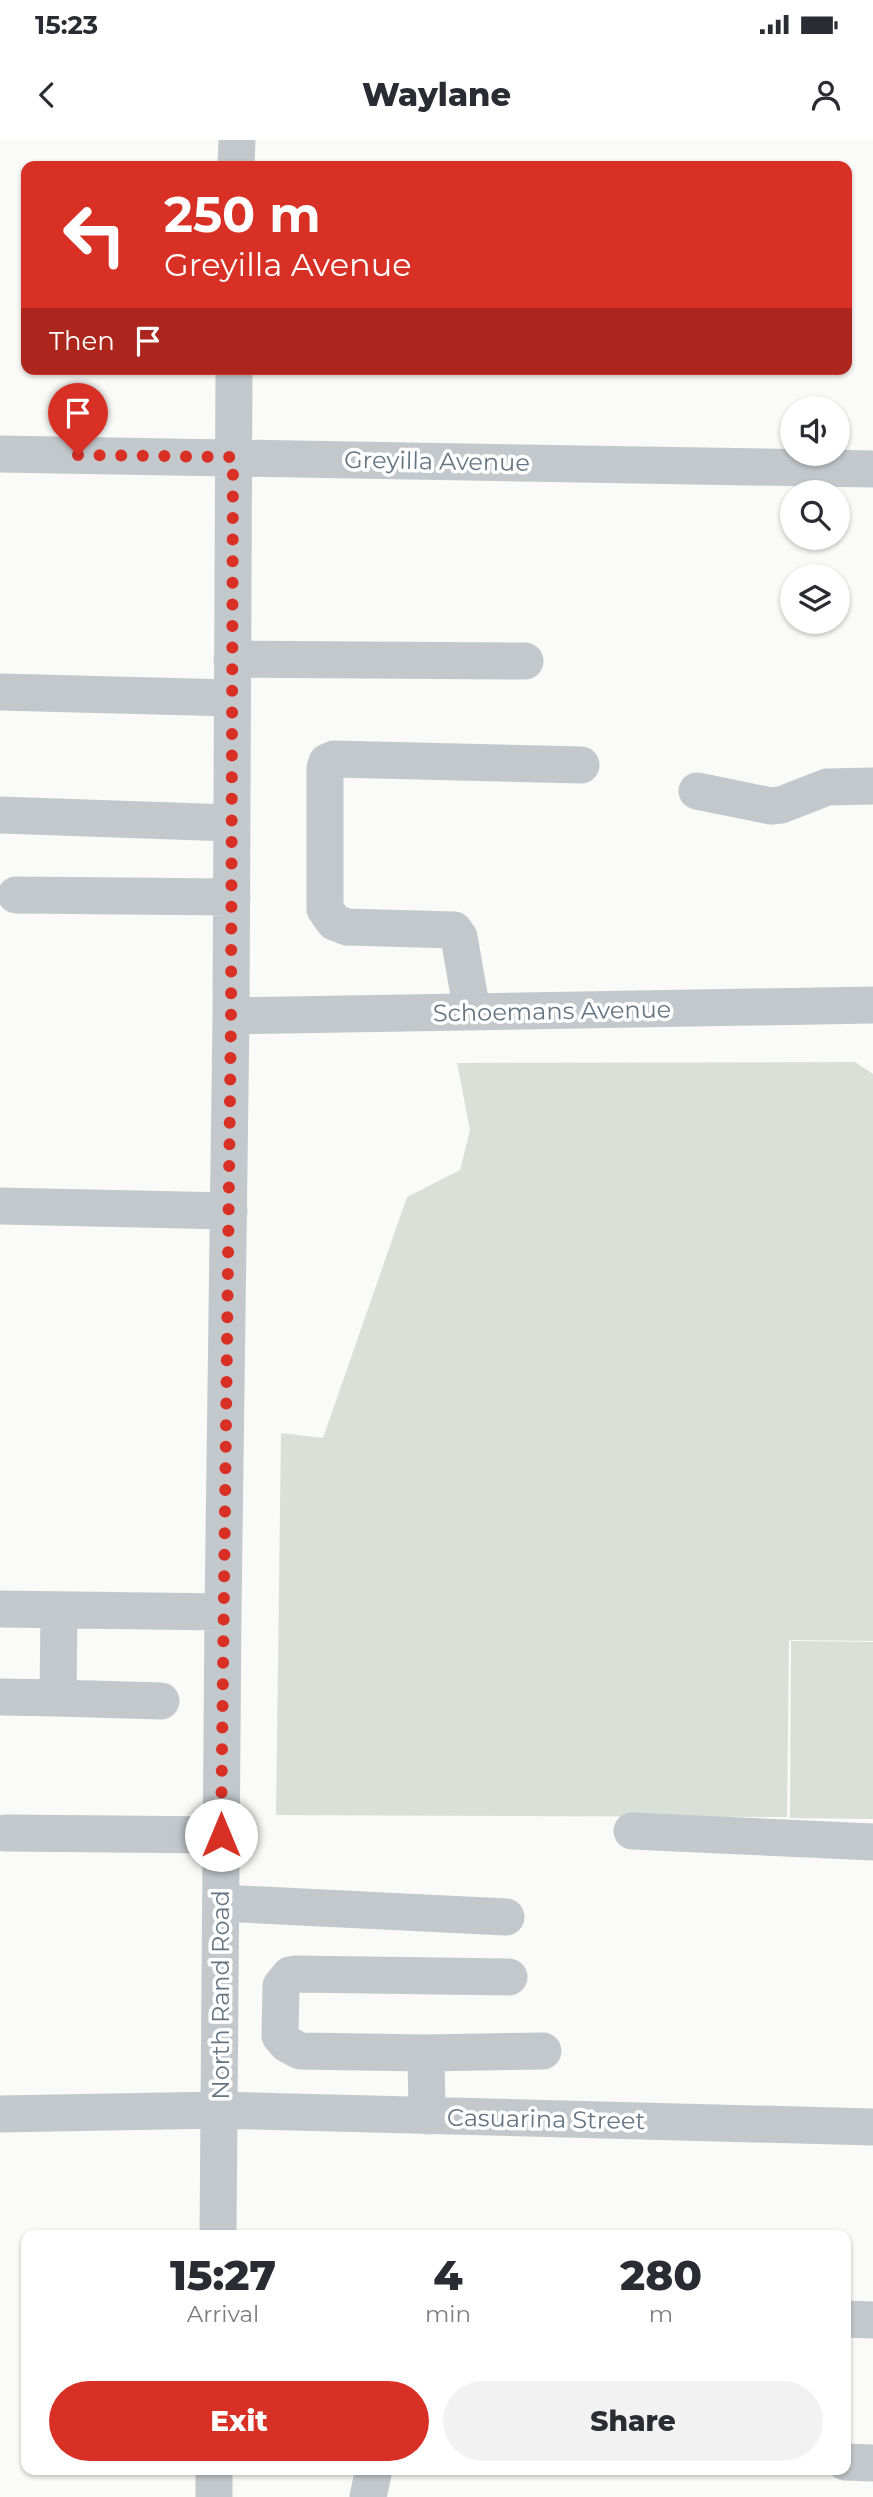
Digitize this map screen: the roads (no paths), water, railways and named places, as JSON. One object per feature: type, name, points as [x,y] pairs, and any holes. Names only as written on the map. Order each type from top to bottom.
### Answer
[{"type":"street","points":[[236,161],[237,140]]},
{"type":"street","name":"North Rand Road","points":[[218,2230],[231,1016],[234,375]]},
{"type":"street","name":"Greyilla Avenue","points":[[0,454],[873,469]]},
{"type":"street","points":[[232,659],[526,661]]},
{"type":"street","points":[[0,692],[232,698]]},
{"type":"street","points":[[472,1012],[459,937],[453,930],[347,927],[334,922],[326,909],[327,762],[334,759],[582,765]]},
{"type":"street","points":[[697,791],[771,806],[835,785],[873,786]]},
{"type":"street","points":[[0,815],[231,823]]},
{"type":"street","points":[[16,895],[232,897]]},
{"type":"street","name":"Schoemans Avenue","points":[[231,1016],[873,1005]]},
{"type":"street","points":[[0,1206],[229,1211]]},
{"type":"street","points":[[0,1609],[223,1612]]},
{"type":"street","points":[[58,1698],[60,1610]]},
{"type":"street","points":[[0,1697],[160,1700]]},
{"type":"street","points":[[632,1831],[873,1842]]},
{"type":"street","points":[[5,1833],[221,1835]]},
{"type":"street","points":[[220,1903],[506,1917]]},
{"type":"street","points":[[509,1977],[290,1975],[281,1986],[280,2036],[287,2044],[300,2051],[543,2051]]},
{"type":"street","points":[[426,2053],[427,2116]]},
{"type":"street","name":"Casuarina Street","points":[[0,2115],[219,2110],[873,2127]]},
{"type":"street","points":[[851,2319],[873,2320]]},
{"type":"street","points":[[851,2462],[873,2463]]},
{"type":"street","points":[[214,2497],[215,2475]]},
{"type":"street","points":[[368,2497],[373,2475]]}]
